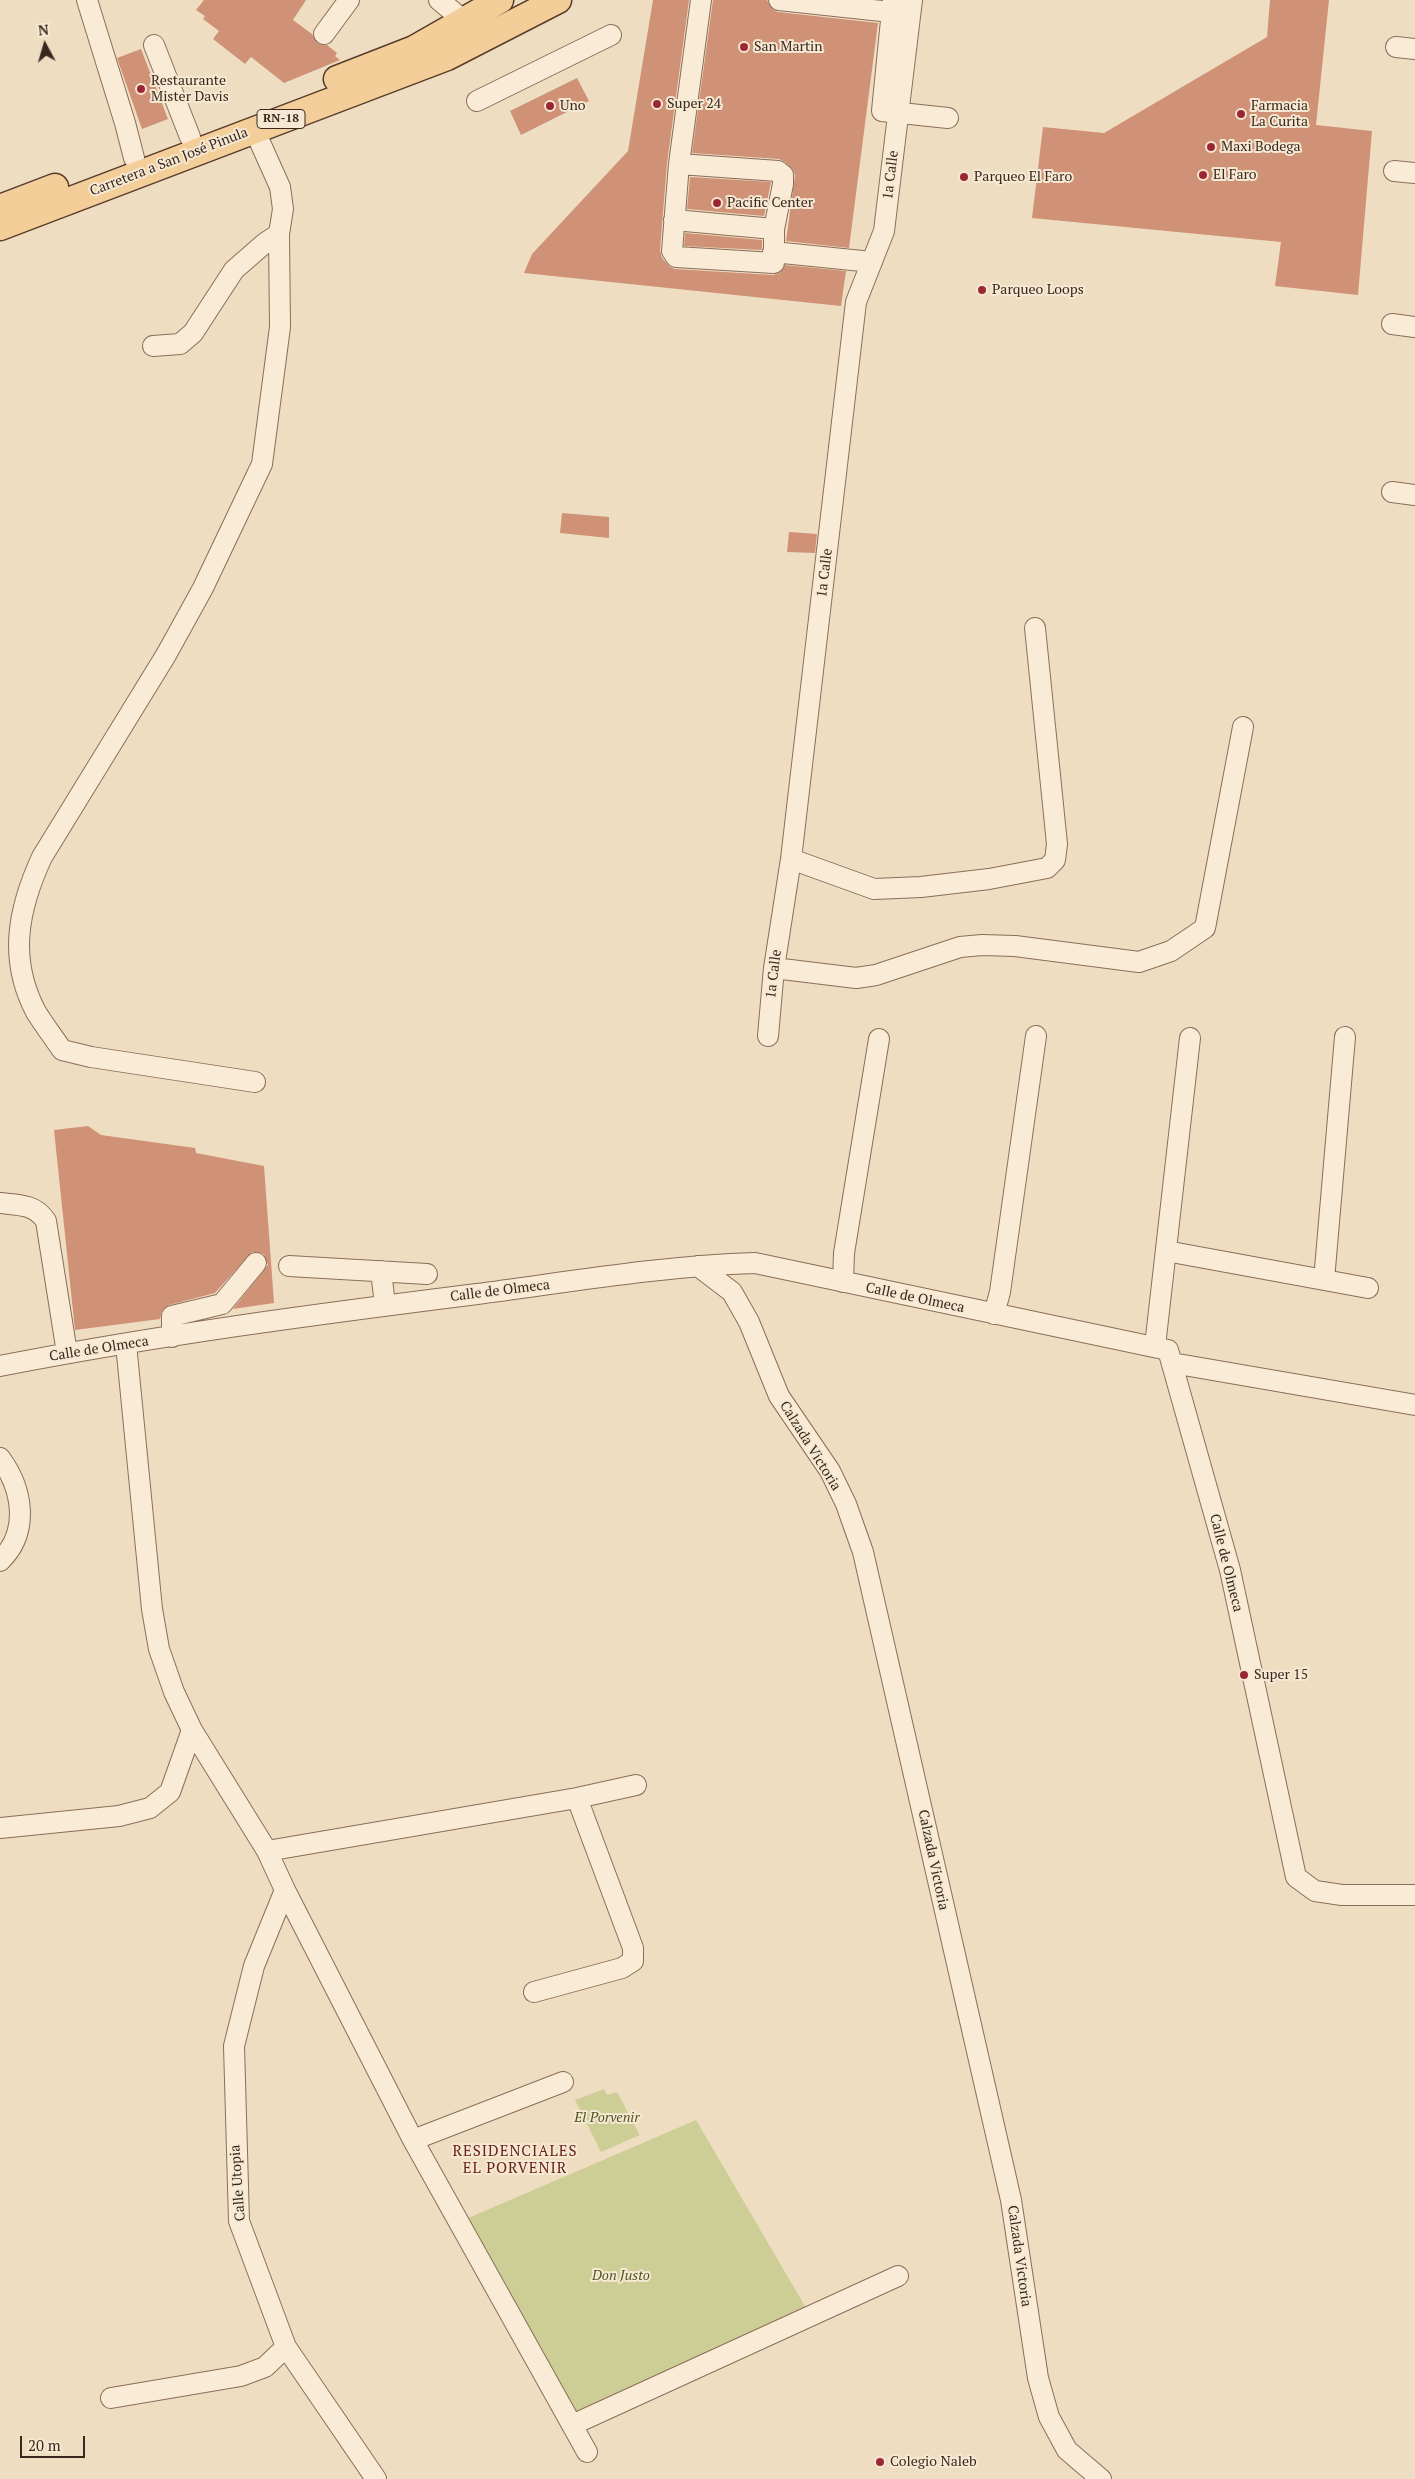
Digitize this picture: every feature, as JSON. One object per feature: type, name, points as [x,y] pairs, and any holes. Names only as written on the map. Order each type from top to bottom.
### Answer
[{"type":"main road","name":"Carretera a San José Pinula","points":[[0,208],[190,137],[414,49],[500,0]]},
{"type":"main road","points":[[468,46],[476,29],[530,0]]},
{"type":"main road","name":"Carretera a San José Pinula","points":[[0,227],[446,57],[558,0]]},
{"type":"street","points":[[87,0],[126,123],[134,158]]},
{"type":"street","points":[[324,34],[349,0]]},
{"type":"street","points":[[439,0],[463,20]]},
{"type":"street","points":[[701,0],[679,164],[672,251],[676,256],[774,257],[870,268]]},
{"type":"street","points":[[779,0],[892,6]]},
{"type":"street","name":"1a Calle","points":[[890,112],[912,0]]},
{"type":"street","name":"1a Calle","points":[[768,1036],[774,968],[791,859],[856,302],[884,231],[890,112],[892,6]]},
{"type":"street","points":[[478,101],[612,35]]},
{"type":"street","points":[[154,45],[190,137]]},
{"type":"street","points":[[890,112],[948,118]]},
{"type":"street","points":[[254,129],[280,186],[283,209],[280,234],[280,327],[262,464],[203,588],[166,655],[42,857],[28,886],[22,911],[18,957],[36,1012],[62,1050],[91,1057],[255,1082]]},
{"type":"street","points":[[679,164],[778,171],[782,175],[783,184],[774,229],[774,257]]},
{"type":"street","points":[[1394,171],[1415,173]]},
{"type":"street","points":[[674,220],[774,229]]},
{"type":"street","points":[[153,346],[180,344],[193,333],[234,270],[265,243],[280,234]]},
{"type":"street","points":[[1392,324],[1415,327]]},
{"type":"street","points":[[1392,492],[1415,495]]},
{"type":"street","points":[[791,859],[874,888],[921,887],[989,879],[1047,868],[1055,860],[1057,844],[1035,628]]},
{"type":"street","points":[[774,968],[856,978],[876,975],[960,947],[982,945],[1015,946],[1139,962],[1171,951],[1205,928],[1243,726]]},
{"type":"street","points":[[994,1314],[1000,1292],[1036,1036]]},
{"type":"street","points":[[1324,1280],[1345,1037]]},
{"type":"street","points":[[1155,1346],[1190,1038]]},
{"type":"street","points":[[842,1282],[844,1253],[879,1039]]},
{"type":"street","points":[[0,1203],[32,1207],[41,1212],[46,1221],[66,1353]]},
{"type":"street","points":[[1166,1251],[1368,1288]]},
{"type":"street","points":[[172,1337],[172,1316],[222,1304],[256,1263]]},
{"type":"street","name":"Calle de Olmeca","points":[[0,1366],[66,1353],[385,1306],[698,1266],[755,1263],[1168,1350],[1230,1570],[1296,1877],[1315,1891],[1342,1895],[1415,1895]]},
{"type":"street","points":[[289,1266],[427,1274]]},
{"type":"street","name":"Calzada Victoria","points":[[698,1266],[732,1292],[749,1322],[779,1396],[830,1471],[846,1504],[863,1552],[1011,2200],[1038,2378],[1049,2417],[1067,2450],[1101,2479]]},
{"type":"street","points":[[382,1271],[385,1306]]},
{"type":"street","points":[[126,1344],[152,1609],[159,1649],[174,1692],[192,1730],[267,1851],[284,1890],[413,2140],[587,2452]]},
{"type":"street","points":[[1172,1363],[1415,1405]]},
{"type":"street","points":[[0,1458],[8,1469],[20,1494],[20,1520],[16,1540],[0,1561]]},
{"type":"street","points":[[0,1828],[119,1816],[150,1808],[170,1792],[192,1730]]},
{"type":"street","points":[[267,1851],[578,1798],[636,1785]]},
{"type":"street","points":[[534,1992],[622,1968],[633,1961],[633,1948],[578,1798]]},
{"type":"street","name":"Calle Utopia","points":[[284,1890],[254,1966],[234,2046],[239,2221],[286,2347],[376,2479]]},
{"type":"street","points":[[413,2140],[562,2082]]},
{"type":"street","points":[[572,2425],[898,2276]]},
{"type":"street","points":[[111,2398],[240,2376],[265,2367],[286,2347]]},
{"type":"green space","name":"El Porvenir","points":[[604,2089],[607,2095],[617,2092],[640,2135],[601,2152],[575,2100]]},
{"type":"green space","name":"Don Justo","points":[[696,2120],[809,2313],[572,2425],[459,2222]]},
{"type":"building","points":[[204,0],[306,0],[293,20],[312,34],[317,43],[327,45],[337,53],[335,56],[340,60],[284,83],[251,57],[245,64],[213,39],[219,31],[203,19],[205,16],[196,10]]},
{"type":"building","points":[[653,0],[689,0],[667,163],[660,250],[662,258],[670,267],[675,269],[773,275],[780,273],[785,265],[846,271],[841,306],[524,273],[532,254],[628,151]]},
{"type":"building","points":[[713,0],[767,0],[772,9],[778,12],[878,23],[849,248],[786,241],[795,175],[785,162],[779,159],[692,153]]},
{"type":"building","name":"El Faro","points":[[1270,0],[1329,0],[1316,125],[1372,131],[1358,295],[1275,286],[1281,242],[1032,218],[1043,127],[1104,133],[1267,37]]},
{"type":"building","name":"Restaurante Mister Davis","points":[[141,49],[168,119],[142,129],[117,58]]},
{"type":"building","name":"Uno","points":[[577,78],[589,101],[521,135],[510,111]]},
{"type":"building","points":[[690,177],[771,182],[764,216],[687,209]]},
{"type":"building","points":[[685,233],[762,240],[762,248],[761,250],[684,246]]},
{"type":"building","points":[[562,513],[609,517],[609,538],[560,533]]},
{"type":"building","points":[[789,532],[817,534],[815,553],[787,552]]},
{"type":"building","points":[[88,1126],[101,1135],[195,1148],[196,1153],[264,1166],[274,1303],[233,1309],[268,1265],[264,1254],[252,1252],[215,1293],[169,1305],[162,1311],[160,1319],[75,1330],[54,1130]]},
{"type":"place","name":"San Martin","points":[[744,47]]},
{"type":"place","name":"Restaurante Mister Davis","points":[[141,89]]},
{"type":"place","name":"Super 24","points":[[657,104]]},
{"type":"place","name":"Uno","points":[[550,106]]},
{"type":"place","name":"Farmacia La Curita","points":[[1241,114]]},
{"type":"place","name":"Maxi Bodega","points":[[1211,147]]},
{"type":"place","name":"El Faro","points":[[1203,175]]},
{"type":"place","name":"Parqueo El Faro","points":[[964,177]]},
{"type":"place","name":"Pacific Center","points":[[717,203]]},
{"type":"place","name":"Parqueo Loops","points":[[982,290]]},
{"type":"place","name":"Super 15","points":[[1244,1675]]},
{"type":"place","name":"Colegio Naleb","points":[[880,2462]]},
{"type":"district","name":"RESIDENCIALES EL PORVENIR","points":[[515,2160]]}]
